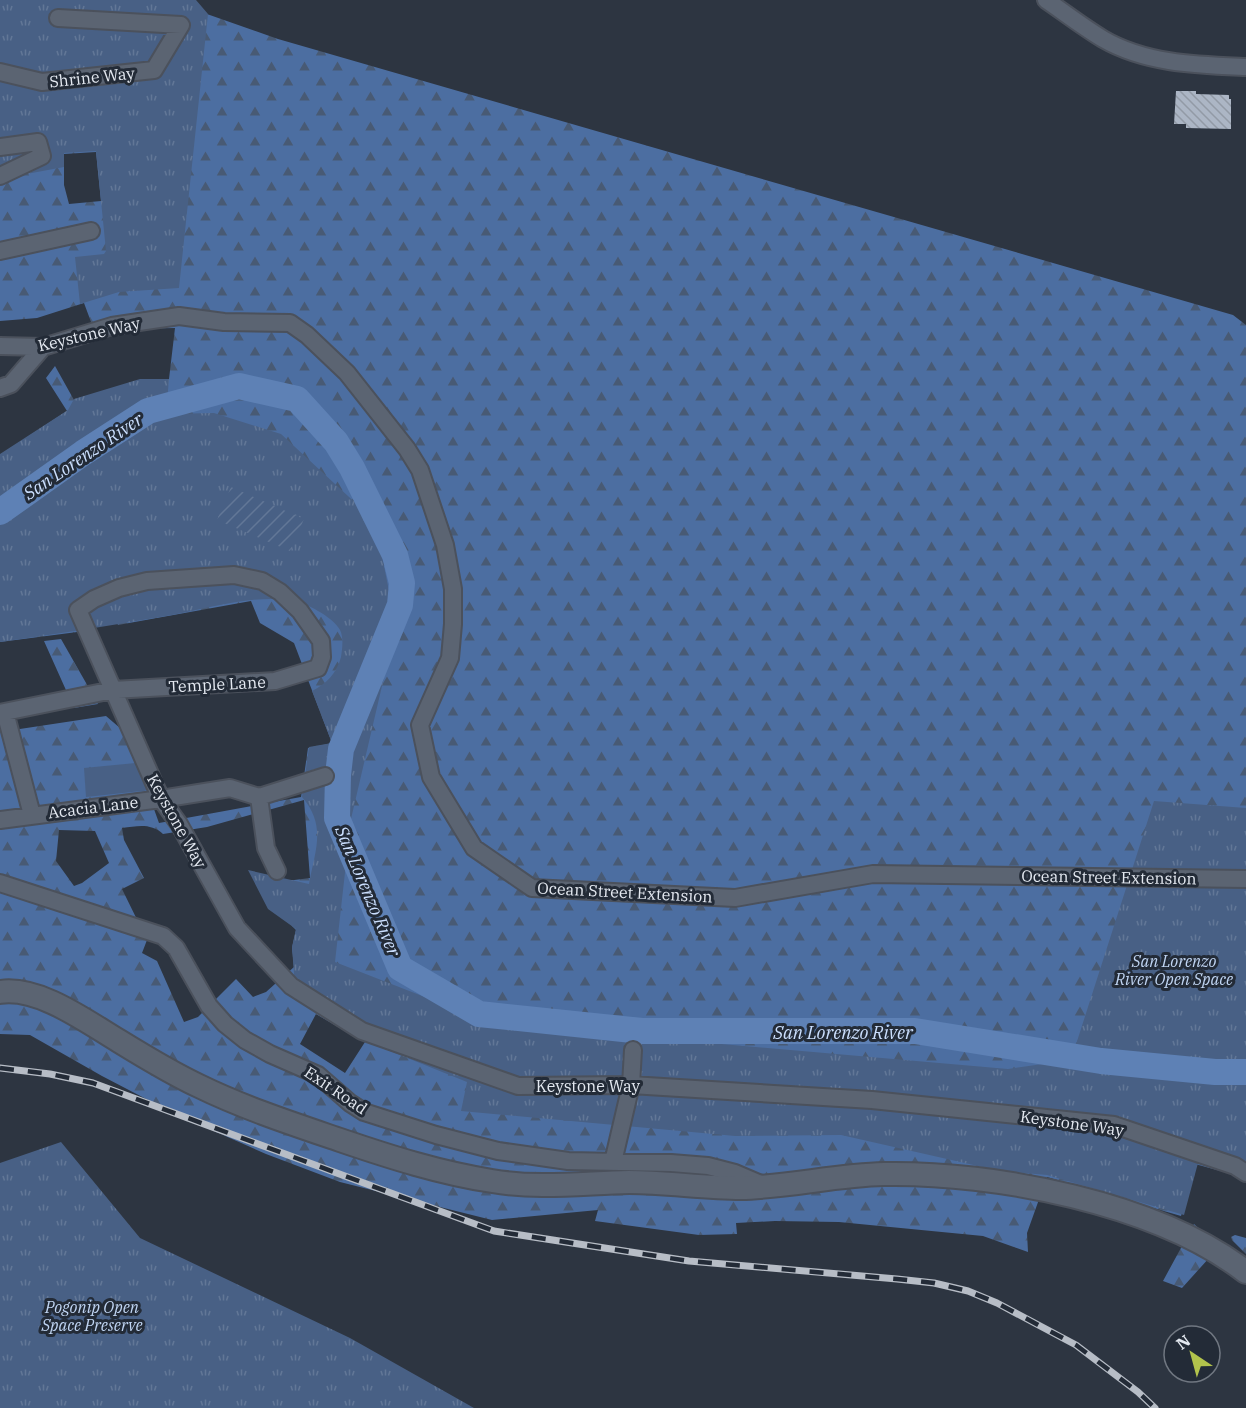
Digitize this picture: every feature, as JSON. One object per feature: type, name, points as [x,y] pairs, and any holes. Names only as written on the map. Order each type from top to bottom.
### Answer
[{"type":"main road","points":[[0,992],[32,995],[52,1003],[157,1064],[199,1086],[246,1106],[381,1154],[492,1182],[539,1186],[627,1182],[671,1183],[743,1188],[883,1174],[929,1175],[1023,1185],[1071,1195],[1163,1226],[1204,1244],[1246,1272]]},
{"type":"street","points":[[1046,0],[1105,40],[1127,50],[1172,62],[1246,67]]},
{"type":"street","name":"Shrine Way","points":[[0,72],[42,82],[154,70],[181,26],[58,18]]},
{"type":"street","points":[[0,147],[38,142],[42,156],[0,176]]},
{"type":"street","points":[[0,251],[91,231]]},
{"type":"street","name":"Keystone Way","points":[[0,346],[43,347],[112,326],[178,316]]},
{"type":"street","name":"Ocean Street Extension","points":[[178,316],[224,322],[290,323],[307,335],[347,373],[408,449],[420,470],[445,545],[453,589],[450,658],[420,725],[431,777],[474,848],[532,888],[735,898],[873,874],[1246,879]]},
{"type":"street","points":[[0,388],[11,384],[43,347]]},
{"type":"street","name":"Keystone Way","points":[[318,668],[322,657],[321,641],[300,611],[279,592],[262,581],[234,575],[147,581],[119,588],[94,599],[78,610],[161,799],[179,824],[237,928],[291,986],[362,1031],[518,1086],[631,1085],[872,1100],[1114,1125],[1235,1166],[1246,1173]]},
{"type":"street","name":"Temple Lane","points":[[113,690],[274,681],[318,668]]},
{"type":"street","points":[[32,815],[2,713],[113,690]]},
{"type":"street","points":[[277,871],[266,848],[259,797],[325,776]]},
{"type":"street","name":"Acacia Lane","points":[[0,820],[230,788],[259,797]]},
{"type":"street","name":"Exit Road","points":[[0,883],[163,936],[176,948],[209,1006],[225,1024],[245,1040],[270,1054],[318,1075],[364,1112],[436,1135],[498,1151],[537,1158],[708,1166],[735,1173],[765,1185]]},
{"type":"street","points":[[613,1162],[631,1085],[633,1050]]},
{"type":"green space","points":[[0,0],[196,0],[208,14],[179,288],[119,292],[80,304],[75,257],[104,254],[106,251],[96,151],[64,153],[64,167],[0,179]]},
{"type":"green space","name":"San Lorenzo River Open Space","points":[[167,0],[278,39],[1233,315],[1246,325],[1246,1178],[1195,1164],[1181,1216],[1047,1177],[1027,1233],[1028,1252],[983,1236],[839,1222],[736,1223],[737,1234],[699,1235],[595,1221],[598,1210],[492,1220],[340,1182],[266,1154],[173,1113],[30,1035],[0,1034],[0,732],[106,716],[127,734],[159,823],[301,797],[308,748],[332,743],[294,643],[260,623],[251,601],[118,625],[104,588],[85,631],[0,642],[0,455],[67,411],[46,378],[55,366],[74,400],[140,380],[169,379],[175,328],[124,329],[97,338],[84,303],[37,318],[0,321],[0,3]],"holes":[[[96,152],[101,201],[69,204],[64,185],[64,154]],[[304,800],[310,878],[271,883],[296,930],[292,948],[294,967],[266,992],[253,997],[236,979],[198,1017],[184,1022],[157,961],[142,953],[147,940],[122,889],[144,878],[124,840],[122,828],[149,827],[163,834],[207,827]],[[59,830],[95,831],[109,863],[82,883],[74,886],[56,861]],[[316,1014],[365,1042],[345,1073],[300,1044]]]},
{"type":"green space","name":"San Lorenzo River Open Space","points":[[140,379],[169,379],[166,414],[214,413],[281,434],[375,521],[396,626],[351,819],[335,962],[494,1024],[1008,1069],[1071,1060],[1154,801],[1246,808],[1246,1176],[1198,1163],[1184,1215],[1047,1175],[1000,1171],[841,1135],[735,1136],[461,1111],[467,1082],[355,1037],[316,1014],[295,987],[292,947],[296,929],[268,909],[248,870],[309,884],[316,849],[317,828],[310,808],[302,797],[309,747],[332,743],[312,691],[330,677],[339,663],[342,640],[340,630],[336,625],[325,615],[303,604],[290,600],[261,599],[0,642],[0,454],[68,410],[74,399]]},
{"type":"green space","points":[[231,487],[304,519],[290,551],[217,520]]},
{"type":"green space","points":[[61,639],[98,704],[74,708],[44,641]]},
{"type":"green space","points":[[146,762],[150,790],[86,797],[84,768]]},
{"type":"green space","name":"Pogonip Open Space Preserve","points":[[61,1142],[140,1238],[350,1338],[474,1408],[0,1408],[0,1163]]},
{"type":"green space","points":[[1194,1224],[1219,1247],[1182,1288],[1163,1281]]},
{"type":"green space","points":[[1235,1235],[1246,1238],[1246,1254],[1232,1240],[1231,1237]]},
{"type":"building","points":[[1176,91],[1229,95],[1231,129],[1186,128],[1186,124],[1174,124]]},
{"type":"waterway","name":"San Lorenzo River","points":[[0,512],[83,453],[148,411],[239,386],[297,399],[336,442],[352,468],[395,555],[402,583],[400,605],[341,749],[337,818],[400,968],[479,1014],[642,1031],[915,1031],[1101,1061],[1215,1072],[1246,1072]]},
{"type":"railway","points":[[0,1068],[50,1074],[93,1083],[494,1231],[689,1261],[897,1279],[934,1283],[968,1291],[997,1303],[1076,1345],[1138,1392],[1155,1408]]}]
